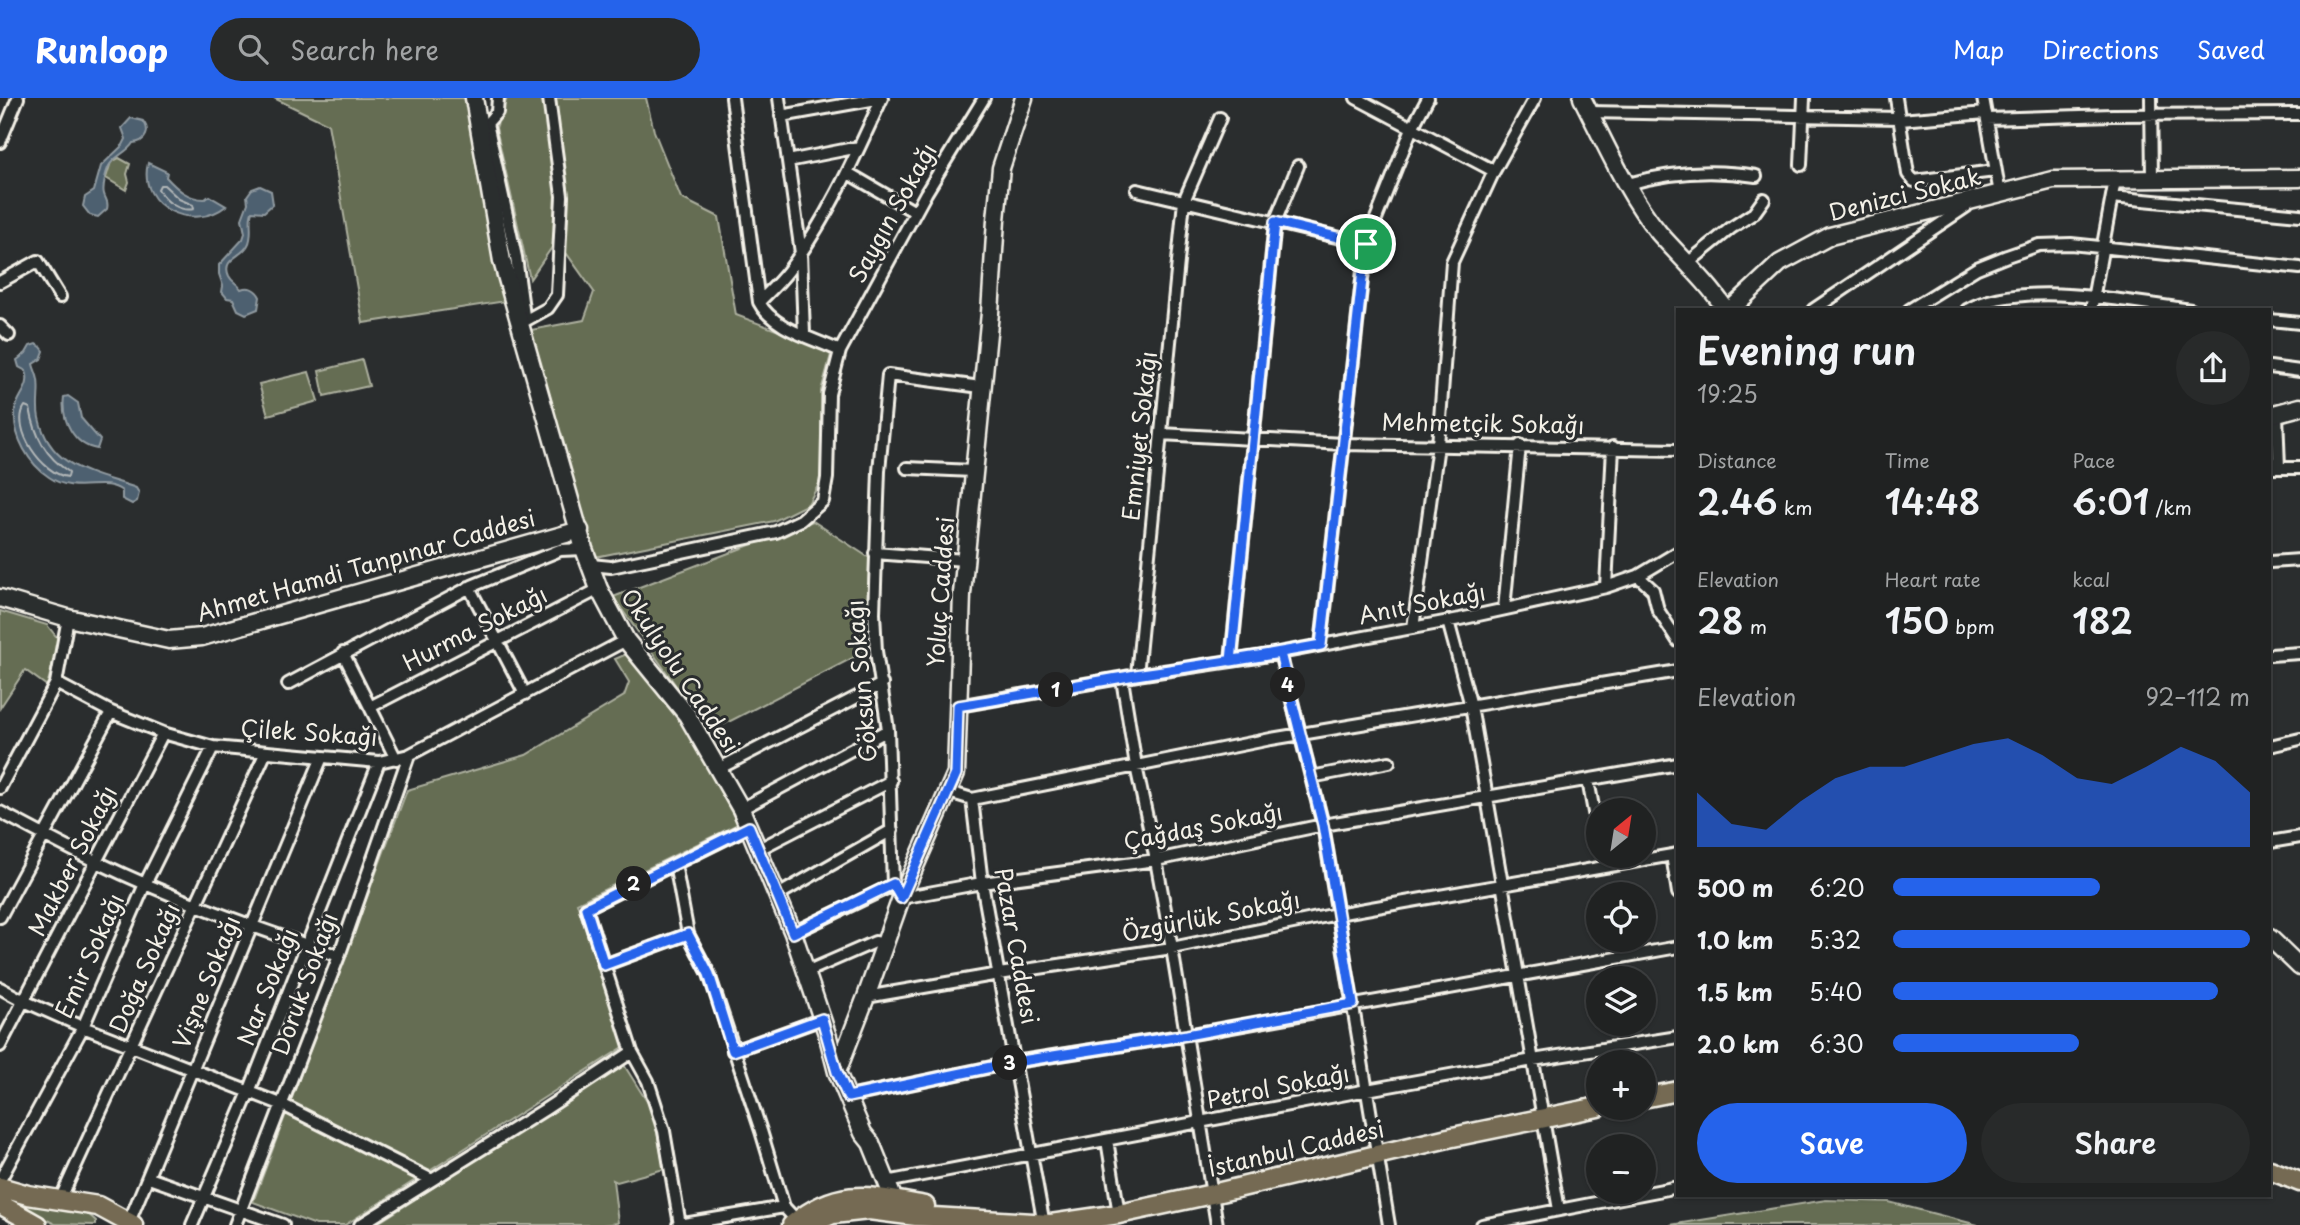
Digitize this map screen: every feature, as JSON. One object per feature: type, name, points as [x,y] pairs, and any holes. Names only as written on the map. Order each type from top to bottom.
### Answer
[{"type":"main road","points":[[1656,1095],[1676,1091]]},
{"type":"main road","name":"İstanbul Caddesi","points":[[799,1224],[833,1214],[869,1210],[1044,1225],[1119,1214],[1586,1109]]},
{"type":"main road","points":[[2271,1170],[2300,1182]]},
{"type":"main road","points":[[0,1187],[28,1195],[98,1206],[131,1224]]},
{"type":"main road","points":[[844,1213],[856,1207],[871,1206],[888,1193],[894,1207],[916,1216]]},
{"type":"main road","name":"İstanbul Caddesi","points":[[799,1224],[805,1214],[828,1202],[854,1195],[888,1193],[1004,1222]]},
{"type":"main road","points":[[0,1203],[37,1225]]},
{"type":"main road","points":[[82,1203],[96,1210],[102,1217],[103,1225]]},
{"type":"street","points":[[0,142],[18,98]]},
{"type":"street","name":"Okulyolu Caddesi","points":[[474,98],[483,127],[502,261],[522,323],[584,549],[599,589],[626,640],[687,715],[741,809],[793,933],[837,1072],[863,1133],[863,1143],[888,1193]]},
{"type":"street","points":[[483,127],[497,112],[498,98]]},
{"type":"street","points":[[522,323],[548,308],[557,295],[562,196],[549,98]]},
{"type":"street","points":[[732,98],[759,302],[774,322],[840,351]]},
{"type":"street","points":[[779,98],[801,253],[804,334]]},
{"type":"street","points":[[759,302],[787,273],[801,253],[848,173],[882,98]]},
{"type":"street","points":[[781,116],[882,98]]},
{"type":"street","name":"Saygın Sokağı","points":[[591,565],[611,567],[776,532],[801,520],[823,501],[827,478],[829,394],[840,351],[915,212],[984,98]]},
{"type":"street","name":"Yoluç Caddesi","points":[[837,1072],[885,944],[897,891],[949,793],[956,774],[964,560],[990,313],[1001,168],[1024,98]]},
{"type":"street","points":[[1356,98],[1494,171]]},
{"type":"street","points":[[1321,645],[1366,244],[1412,128],[1428,98]]},
{"type":"street","points":[[1413,628],[1438,445],[1452,262],[1494,171],[1535,98]]},
{"type":"street","points":[[1801,165],[1804,98]]},
{"type":"street","points":[[1896,98],[1908,174],[1914,181],[1996,172]]},
{"type":"street","points":[[1983,98],[2000,194]]},
{"type":"street","points":[[2151,98],[2152,179]]},
{"type":"street","points":[[1585,105],[1803,117],[1900,119],[2300,114]]},
{"type":"street","points":[[1585,105],[1628,184],[1659,232],[1726,308]]},
{"type":"street","name":"Emniyet Sokağı","points":[[1138,675],[1184,201],[1220,118]]},
{"type":"street","points":[[788,161],[859,147]]},
{"type":"street","points":[[1231,661],[1275,222],[1298,166]]},
{"type":"street","points":[[1628,184],[1671,174],[1724,171],[1756,176]]},
{"type":"street","points":[[848,173],[915,212]]},
{"type":"street","name":"Denizci Sokak","points":[[1730,308],[1780,263],[1830,236],[2053,180],[2300,178]]},
{"type":"street","points":[[2092,308],[2115,180]]},
{"type":"street","points":[[1137,190],[1366,244]]},
{"type":"street","points":[[2112,197],[2300,215]]},
{"type":"street","points":[[1688,263],[1754,213],[1764,200]]},
{"type":"street","points":[[1816,308],[1976,200]]},
{"type":"street","points":[[1912,308],[1977,268],[2039,245],[2071,244],[2300,268]]},
{"type":"street","points":[[0,282],[38,261],[60,298]]},
{"type":"street","points":[[1970,308],[1998,298],[2036,295],[2094,298],[2175,308]]},
{"type":"street","points":[[2271,320],[2300,323]]},
{"type":"street","points":[[0,326],[9,335]]},
{"type":"street","points":[[2271,367],[2300,371]]},
{"type":"street","name":"Göksun Sokağı","points":[[897,891],[888,730],[876,652],[878,471],[888,375],[981,387]]},
{"type":"street","points":[[2300,407],[2273,414],[2274,468],[2300,468]]},
{"type":"street","name":"Mehmetçik Sokağı","points":[[1161,434],[1343,443],[1676,450]]},
{"type":"street","points":[[1504,609],[1520,445]]},
{"type":"street","points":[[1606,587],[1613,447]]},
{"type":"street","points":[[907,468],[973,471]]},
{"type":"street","name":"Ahmet Hamdi Tanpınar Caddesi","points":[[0,598],[68,618],[169,640],[202,637],[580,530]]},
{"type":"street","points":[[288,684],[469,587],[559,550],[584,549]]},
{"type":"street","points":[[875,553],[964,560]]},
{"type":"street","name":"Anıt Sokağı","points":[[958,706],[1280,653],[1448,621],[1606,587],[1638,576],[1676,553]]},
{"type":"street","points":[[2271,562],[2300,560]]},
{"type":"street","points":[[1638,576],[1653,590],[1658,610],[1676,638]]},
{"type":"street","points":[[469,587],[525,694]]},
{"type":"street","name":"Hurma Sokağı","points":[[370,707],[599,589]]},
{"type":"street","points":[[0,788],[56,683],[68,618]]},
{"type":"street","points":[[1448,621],[1471,706],[1559,1210]]},
{"type":"street","name":"Çilek Sokağı","points":[[56,683],[111,712],[163,733],[213,747],[379,762],[409,755],[626,640]]},
{"type":"street","points":[[343,653],[396,759]]},
{"type":"street","points":[[1280,653],[1323,825],[1389,1225]]},
{"type":"street","points":[[2271,655],[2300,653]]},
{"type":"street","points":[[949,793],[972,799],[1300,734],[1676,671]]},
{"type":"street","points":[[1122,679],[1136,766],[1172,948],[1217,1225]]},
{"type":"street","points":[[718,769],[882,684]]},
{"type":"street","points":[[0,917],[111,712]]},
{"type":"street","points":[[741,809],[888,730]]},
{"type":"street","name":"Makber Sokağı","points":[[0,1046],[163,733]]},
{"type":"street","points":[[2271,746],[2300,739]]},
{"type":"street","name":"Emir Sokağı","points":[[0,1180],[83,1027],[145,884],[213,747]]},
{"type":"street","name":"Doğa Sokağı","points":[[60,1200],[266,752]]},
{"type":"street","name":"Doruk Sokağı","points":[[236,1225],[339,956],[409,755]]},
{"type":"street","name":"Vişne Sokağı","points":[[131,1224],[323,757]]},
{"type":"street","name":"Nar Sokağı","points":[[192,1225],[249,1092],[379,762]]},
{"type":"street","points":[[1311,777],[1389,762]]},
{"type":"street","name":"Çağdaş Sokağı","points":[[793,933],[897,891],[982,883],[1156,860],[1323,825],[1676,764]]},
{"type":"street","points":[[1588,780],[1591,798]]},
{"type":"street","points":[[759,849],[891,781]]},
{"type":"street","name":"Pazar Caddesi","points":[[972,799],[982,883],[1044,1225]]},
{"type":"street","points":[[0,812],[95,862],[145,884],[339,956]]},
{"type":"street","points":[[749,827],[586,908],[632,1052],[648,1082],[664,1131],[679,1225],[784,1207]]},
{"type":"street","points":[[778,895],[892,830]]},
{"type":"street","points":[[2271,842],[2300,837]]},
{"type":"street","name":"Özgürlük Sokağı","points":[[1656,856],[1675,854]]},
{"type":"street","points":[[674,864],[688,934],[709,974],[784,1207],[799,1224]]},
{"type":"street","name":"Özgürlük Sokağı","points":[[866,997],[1172,948],[1337,914],[1503,885],[1586,865]]},
{"type":"street","points":[[604,965],[688,934]]},
{"type":"street","points":[[806,972],[875,942],[885,944]]},
{"type":"street","points":[[848,1097],[1015,1062],[1187,1035],[1676,947]]},
{"type":"street","points":[[2281,947],[2300,967]]},
{"type":"street","points":[[0,988],[83,1027],[283,1105],[432,1180]]},
{"type":"street","points":[[733,1051],[822,1019]]},
{"type":"street","name":"Petrol Sokağı","points":[[888,1193],[1031,1154],[1367,1090],[1676,1037]]},
{"type":"street","points":[[360,1225],[632,1052]]},
{"type":"street","points":[[1107,1140],[1119,1214]]},
{"type":"street","points":[[149,1178],[283,1225]]},
{"type":"street","points":[[1482,1225],[1676,1187]]},
{"type":"green space","points":[[274,98],[466,98],[506,301],[363,323],[328,124]]},
{"type":"green space","points":[[507,98],[646,98],[654,131],[681,198],[719,217],[736,315],[832,351],[821,391],[821,480],[808,504],[774,521],[595,557],[531,330],[584,320],[594,292],[557,240],[530,279],[496,128]]},
{"type":"green space","points":[[119,158],[130,164],[126,190],[106,178],[111,162]]},
{"type":"green space","points":[[362,360],[369,386],[324,396],[319,371]]},
{"type":"green space","points":[[309,372],[318,401],[268,415],[259,384]]},
{"type":"green space","points":[[813,521],[871,559],[872,648],[709,732],[613,597]]},
{"type":"green space","points":[[0,611],[47,625],[59,640],[47,686],[25,670],[0,708]]},
{"type":"green space","points":[[629,653],[681,719],[738,824],[577,903],[625,1046],[345,1225],[316,1225],[253,1202],[407,790],[526,755],[624,696],[629,682],[615,659]]},
{"type":"green space","points":[[624,1065],[653,1111],[664,1169],[617,1182],[613,1180],[618,1223],[375,1225]]},
{"type":"green space","points":[[0,1197],[86,1212],[96,1221],[96,1225],[55,1224]]},
{"type":"green space","points":[[1826,1200],[1889,1202],[1978,1225],[1670,1225]]},
{"type":"water","points":[[131,118],[143,121],[147,129],[146,135],[111,163],[104,188],[107,209],[98,217],[90,215],[83,206],[85,197],[94,191],[101,166],[123,145],[126,139],[122,128]]},
{"type":"water","points":[[148,163],[167,172],[166,177],[188,195],[199,199],[209,196],[226,206],[199,217],[184,216],[171,211],[159,203],[151,192],[147,179]]},
{"type":"water","points":[[260,186],[271,191],[273,204],[264,212],[252,211],[248,245],[230,262],[227,270],[241,289],[252,289],[260,297],[258,309],[246,314],[238,310],[233,299],[227,298],[222,292],[219,265],[243,239],[245,233],[242,219],[248,203],[247,196],[252,189]]},
{"type":"water","points":[[36,344],[44,351],[41,359],[33,364],[38,378],[38,413],[45,435],[53,448],[63,459],[90,473],[136,488],[139,493],[137,501],[132,504],[122,499],[122,491],[115,487],[79,486],[59,482],[42,472],[29,457],[20,440],[15,421],[16,406],[27,382],[26,371],[19,367],[17,360],[30,346]]},
{"type":"water","points":[[68,396],[78,403],[81,418],[100,440],[97,449],[81,442],[70,430],[64,405],[64,397]]},
{"type":"route","points":[[1366,244],[1275,222],[1231,661],[1280,653],[1323,825],[1353,1004],[1187,1035],[1015,1062],[848,1097],[837,1072],[822,1019],[733,1051],[709,974],[688,934],[604,965],[586,908],[749,827],[793,933],[893,884],[901,898],[956,774],[958,706],[1258,657],[1280,653],[1321,645],[1366,244]]}]
